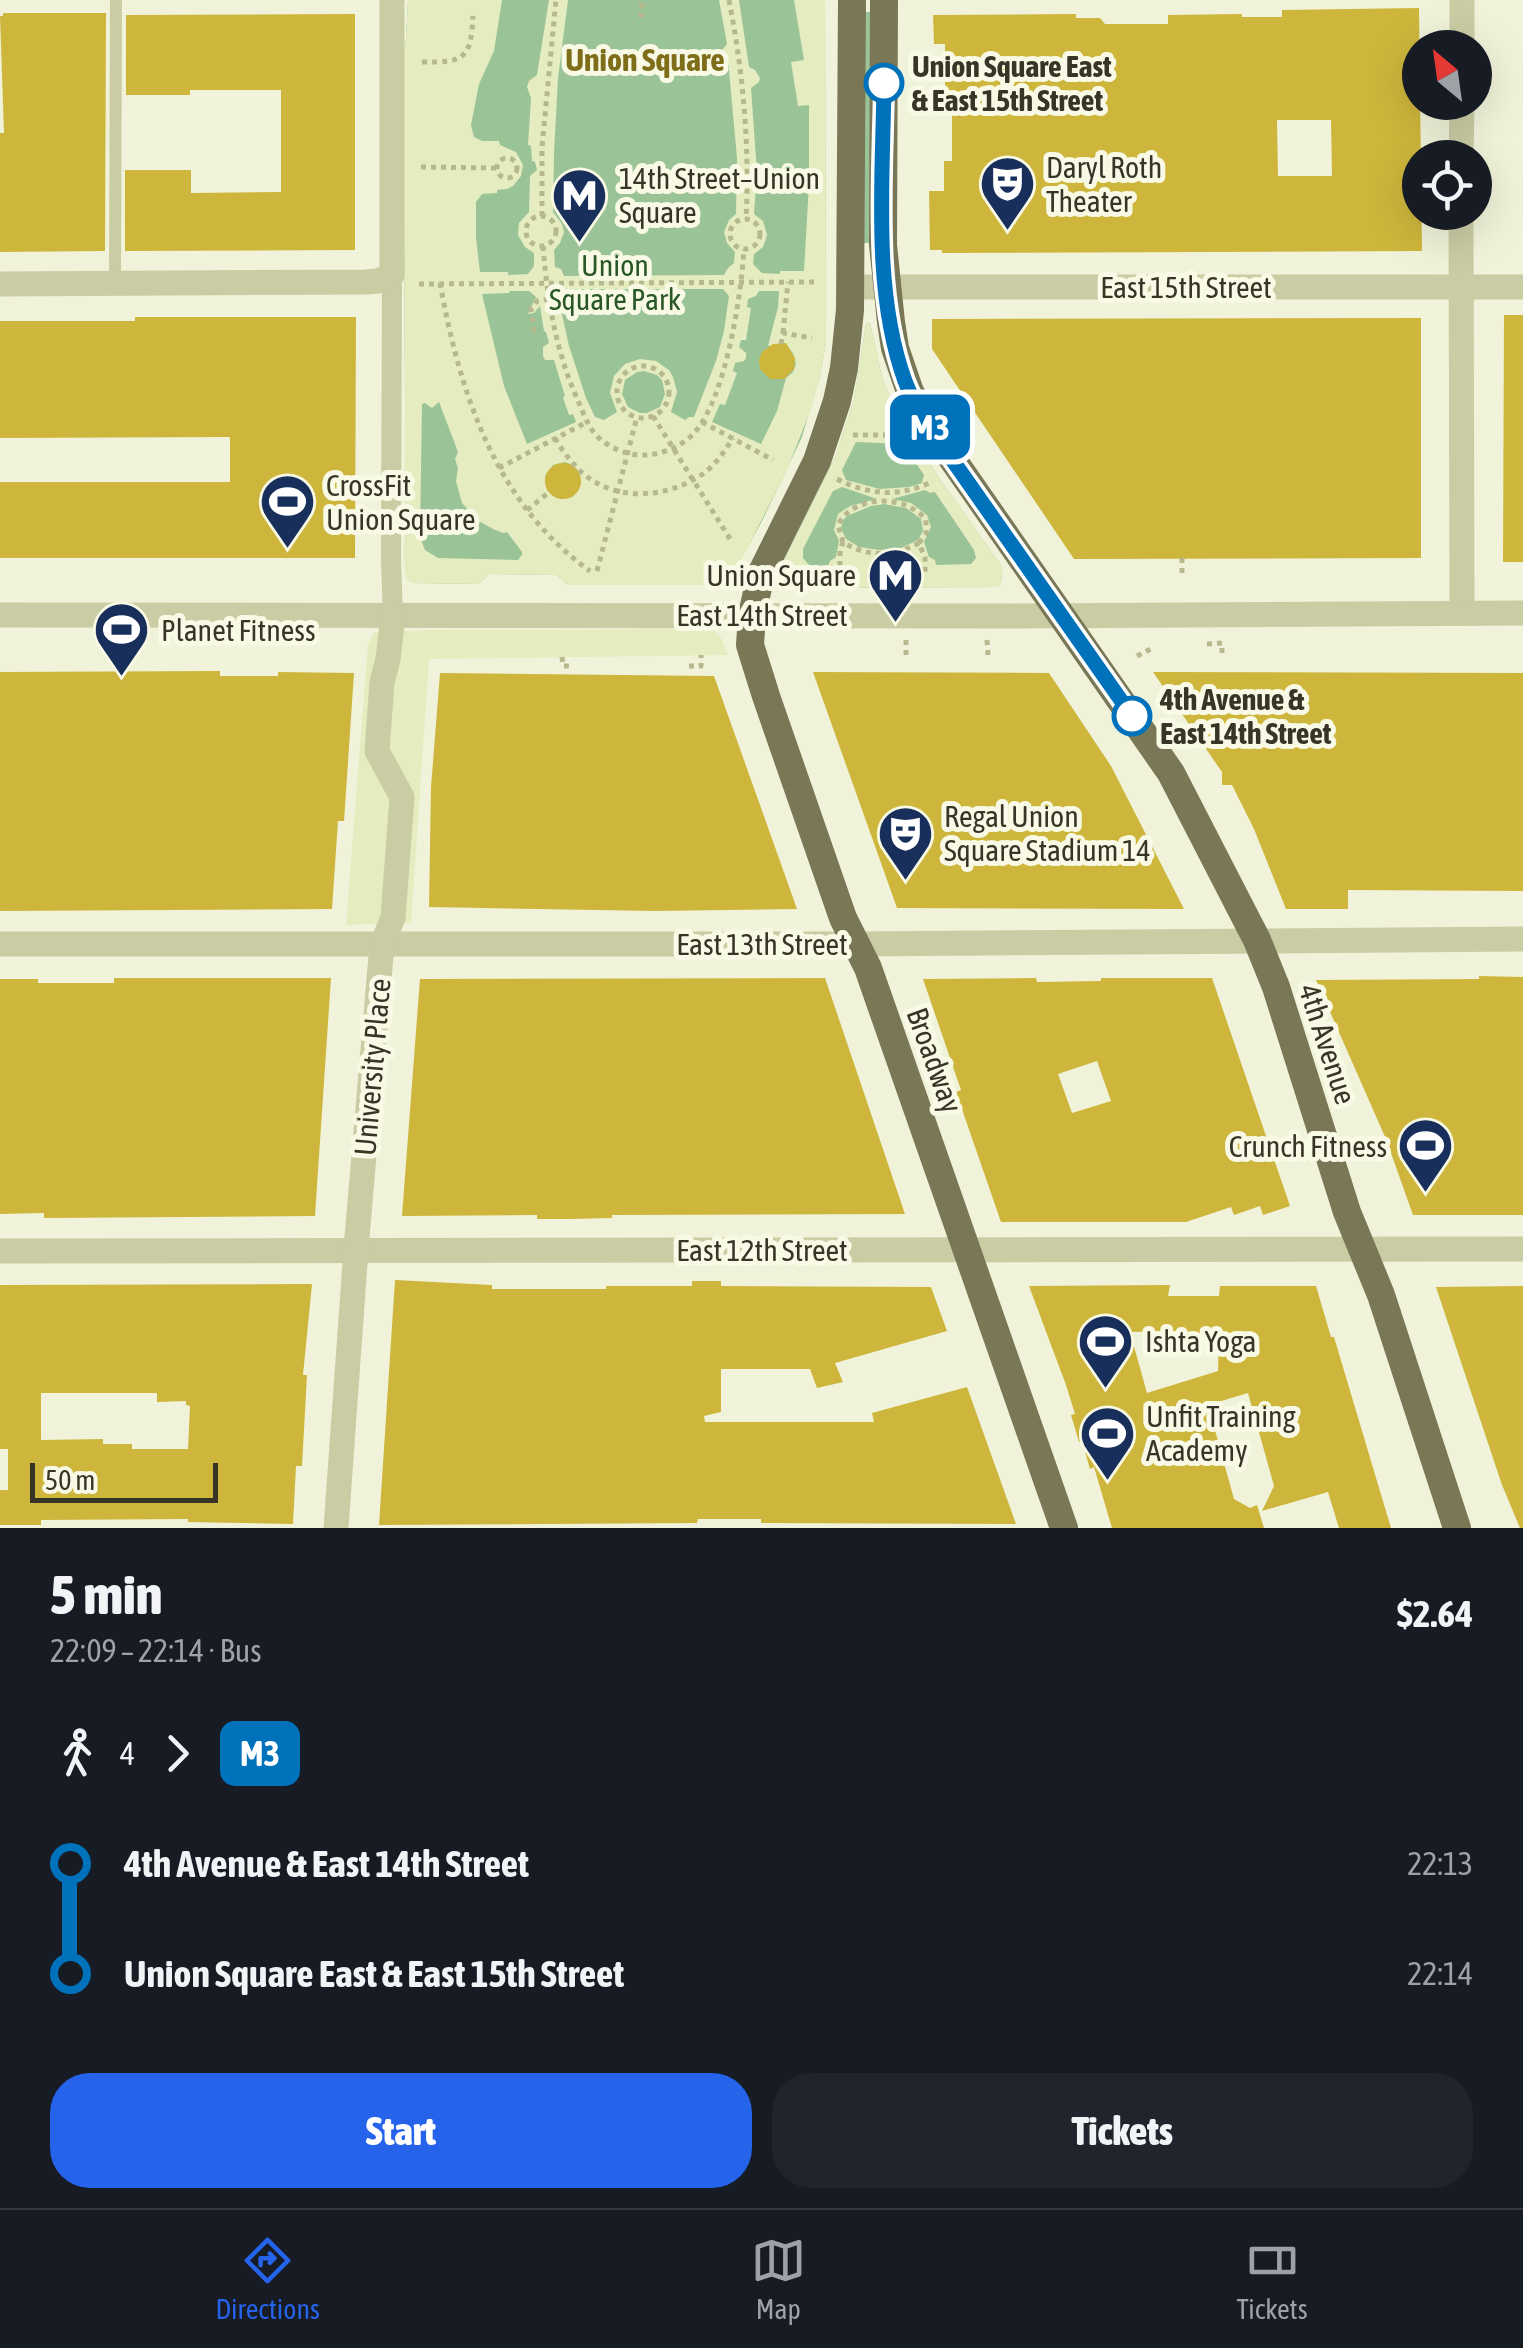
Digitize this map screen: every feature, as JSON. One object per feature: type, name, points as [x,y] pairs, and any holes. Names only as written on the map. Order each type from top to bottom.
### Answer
[{"type":"main road","name":"Broadway","points":[[852,0],[847,352],[838,401],[817,461],[761,574],[750,645],[1064,1528]]},
{"type":"main road","name":"4th Avenue","points":[[884,0],[883,245],[886,287],[904,378],[916,404],[988,512],[1170,773],[1258,940],[1457,1528]]},
{"type":"street","points":[[392,0],[393,614]]},
{"type":"street","points":[[1462,0],[1462,30]]},
{"type":"street","points":[[1462,230],[1462,613]]},
{"type":"street","points":[[0,284],[366,282],[392,275]]},
{"type":"street","name":"East 15th Street","points":[[850,287],[1523,286]]},
{"type":"street","name":"East 14th Street","points":[[0,615],[1523,613]]},
{"type":"street","name":"University Place","points":[[336,1528],[382,944],[393,918],[402,796],[376,751],[393,614]]},
{"type":"street","name":"East 13th Street","points":[[0,944],[1523,939]]},
{"type":"street","name":"East 12th Street","points":[[0,1250],[1523,1249]]},
{"type":"lane","points":[[115,284],[116,0]]},
{"type":"path","points":[[542,216],[542,147],[556,0]]},
{"type":"path","points":[[641,18],[642,0]]},
{"type":"path","points":[[729,0],[747,145],[746,219]]},
{"type":"path","points":[[422,62],[464,55],[472,44],[474,16]]},
{"type":"path","points":[[420,167],[498,168]]},
{"type":"path","points":[[542,216],[552,220],[556,230],[553,240],[544,246],[532,242],[526,231],[531,220],[542,216]]},
{"type":"path","points":[[746,219],[758,226],[760,236],[755,246],[744,249],[736,246],[730,234],[735,223],[746,219]]},
{"type":"path","points":[[544,246],[546,282],[565,367],[587,422],[611,447],[647,455],[673,448],[702,422],[727,353],[742,282],[744,249]]},
{"type":"path","points":[[781,344],[788,282]]},
{"type":"path","points":[[419,284],[816,282]]},
{"type":"path","points":[[440,283],[468,400],[499,468],[556,544],[594,571],[636,417]]},
{"type":"path","points":[[534,332],[532,309],[537,301],[549,299]]},
{"type":"path","points":[[783,334],[812,338]]},
{"type":"path","points":[[642,366],[658,370],[669,386],[665,406],[653,416],[636,417],[623,408],[618,385],[630,370],[642,366]]},
{"type":"path","points":[[653,416],[730,538]]},
{"type":"path","points":[[499,468],[587,422]]},
{"type":"path","points":[[702,422],[773,460]]},
{"type":"path","points":[[853,434],[903,435]]},
{"type":"path","points":[[556,438],[583,474],[596,483],[649,494],[693,480],[721,456],[733,438]]},
{"type":"path","points":[[834,478],[855,488],[885,497],[906,505],[922,515],[927,528],[920,543],[880,554],[861,552],[844,542],[838,525],[845,514],[861,506],[885,497],[910,490],[933,481]]},
{"type":"path","points":[[527,510],[548,492]]},
{"type":"path","points":[[840,576],[844,542]]},
{"type":"path","points":[[920,543],[925,576]]},
{"type":"path","points":[[1182,558],[1182,573]]},
{"type":"path","points":[[906,655],[906,640],[918,640]]},
{"type":"path","points":[[979,640],[988,640],[988,655]]},
{"type":"path","points":[[1207,644],[1222,644],[1222,655]]},
{"type":"path","points":[[1137,656],[1152,648]]},
{"type":"path","points":[[689,666],[700,666],[701,655]]},
{"type":"path","points":[[562,657],[563,666],[570,666]]},
{"type":"green space","name":"Union Square Park","points":[[408,0],[825,0],[826,342],[802,437],[733,574],[702,585],[568,585],[557,575],[489,574],[479,584],[413,583],[406,578],[403,50]]},
{"type":"green space","points":[[865,12],[873,12],[872,243],[863,243]]},
{"type":"green space","points":[[870,323],[892,402],[937,475],[1002,567],[1001,584],[996,587],[798,588],[786,576],[785,558],[836,455],[854,400],[866,324]]},
{"type":"shaded area","points":[[408,0],[502,0],[494,51],[479,84],[471,125],[474,137],[499,141],[516,152],[523,165],[513,186],[482,194],[476,202],[480,272],[528,274],[534,266],[534,253],[518,235],[519,223],[529,212],[530,176],[537,170],[528,145],[531,98],[527,87],[537,75],[549,0],[568,0],[554,153],[553,212],[564,232],[554,250],[555,267],[564,276],[724,275],[734,263],[735,252],[724,232],[736,214],[737,158],[728,59],[722,54],[727,44],[719,0],[739,0],[749,67],[760,78],[751,88],[757,172],[754,214],[763,221],[767,235],[763,247],[754,254],[753,264],[762,273],[780,274],[804,271],[809,184],[809,105],[798,106],[791,62],[804,60],[794,0],[825,0],[826,342],[812,407],[788,467],[740,563],[727,578],[702,585],[568,585],[557,575],[489,574],[479,584],[413,583],[406,578]],"holes":[[[566,289],[723,289],[729,296],[724,331],[694,417],[685,420],[671,412],[677,392],[669,370],[656,361],[640,359],[625,364],[614,376],[610,393],[617,412],[604,420],[595,417],[569,346],[558,296]],[[529,291],[536,297],[528,314],[540,306],[549,343],[543,347],[543,356],[545,360],[554,360],[569,415],[573,414],[576,422],[527,444],[504,386],[482,294]],[[759,291],[779,291],[768,346],[787,347],[796,364],[786,378],[777,411],[761,444],[712,422],[720,404],[725,405],[737,373],[733,371],[735,363],[746,358],[739,347],[741,340],[746,340],[751,308],[747,307],[748,299]],[[637,372],[657,375],[662,380],[665,394],[660,407],[647,413],[628,407],[622,394],[625,380]],[[439,402],[458,452],[456,481],[462,503],[477,520],[507,532],[522,552],[518,560],[438,558],[425,550],[420,537],[425,403],[432,408]],[[565,462],[579,472],[581,483],[572,497],[561,499],[547,490],[545,476],[553,465]]]},
{"type":"shaded area","points":[[870,323],[892,402],[937,475],[1002,567],[1001,584],[996,587],[798,588],[789,582],[783,565],[785,558],[836,455],[854,400],[866,324]],"holes":[[[856,442],[903,444],[924,475],[922,483],[880,489],[846,480],[842,470]],[[842,487],[877,499],[850,506],[838,514],[834,530],[839,541],[836,557],[828,566],[809,565],[803,558],[803,549],[833,491]],[[925,490],[935,492],[976,558],[971,564],[936,565],[924,542],[931,527],[927,515],[911,503],[892,499]],[[871,506],[906,508],[921,519],[923,531],[918,540],[901,548],[879,550],[859,547],[846,539],[841,528],[843,520]]]},
{"type":"shaded area","points":[[706,629],[721,638],[728,655],[429,659],[411,923],[346,925],[368,644],[375,632]]},
{"type":"building","points":[[1419,8],[1419,30],[1402,30],[1402,120],[1420,120],[1421,140],[1402,140],[1402,230],[1422,230],[1422,251],[930,250],[929,191],[944,191],[944,161],[952,161],[952,104],[945,104],[945,44],[934,44],[933,15],[1076,14],[1076,18],[1100,18],[1105,24],[1168,24],[1168,15],[1282,17],[1282,10]],"holes":[[[1277,120],[1331,120],[1332,176],[1278,176]]]},
{"type":"building","points":[[3,13],[106,13],[105,251],[0,252]]},
{"type":"building","points":[[355,14],[355,250],[125,251],[125,170],[191,170],[191,193],[281,192],[281,90],[126,95],[126,15]]},
{"type":"building","points":[[1504,315],[1523,315],[1523,562],[1503,562]]},
{"type":"building","points":[[135,317],[356,317],[355,558],[0,558],[0,482],[230,482],[230,437],[0,438],[0,321],[135,321]]},
{"type":"building","points":[[1421,318],[1421,558],[1074,559],[932,349],[932,319]]},
{"type":"building","points":[[786,343],[795,358],[794,369],[784,379],[770,379],[760,369],[762,352],[773,344]]},
{"type":"building","points":[[563,463],[576,468],[581,481],[576,494],[563,499],[550,494],[545,481],[550,468]]},
{"type":"building","points":[[220,671],[220,676],[354,673],[344,821],[338,821],[332,909],[0,911],[0,672]]},
{"type":"building","points":[[813,672],[1049,673],[1111,766],[1184,909],[897,908]]},
{"type":"building","points":[[1153,672],[1523,673],[1523,891],[1348,890],[1348,909],[1286,909],[1232,785],[1222,785],[1222,772]]},
{"type":"building","points":[[440,673],[714,676],[797,909],[429,907],[431,787]]},
{"type":"building","points":[[1523,977],[1523,1215],[1413,1215],[1386,1139],[1316,980]]},
{"type":"building","points":[[114,978],[331,978],[315,1216],[44,1218],[44,1213],[0,1214],[0,979],[114,983]]},
{"type":"building","points":[[825,978],[905,1214],[612,1215],[569,1219],[537,1219],[537,1215],[402,1216],[420,979]]},
{"type":"building","points":[[1036,978],[1037,982],[1212,978],[1290,1206],[1263,1215],[1260,1206],[1234,1215],[1231,1207],[1186,1222],[1001,1222],[956,1092],[961,1090],[923,979]],"holes":[[[1097,1061],[1111,1101],[1072,1113],[1058,1074]]]},
{"type":"building","points":[[395,1280],[492,1285],[492,1289],[692,1286],[692,1281],[721,1281],[721,1286],[931,1287],[947,1331],[835,1363],[843,1382],[817,1388],[810,1369],[721,1369],[721,1412],[704,1416],[705,1422],[874,1422],[872,1413],[967,1387],[1016,1524],[761,1523],[761,1519],[698,1519],[697,1523],[379,1525]]},
{"type":"building","points":[[312,1284],[303,1375],[307,1375],[302,1466],[296,1466],[293,1524],[188,1519],[41,1520],[41,1525],[0,1525],[0,1490],[8,1490],[8,1449],[0,1449],[0,1285]],"holes":[[[41,1393],[157,1393],[157,1402],[186,1401],[190,1406],[188,1449],[132,1449],[132,1444],[103,1444],[103,1439],[41,1440]]]},
{"type":"building","points":[[1170,1285],[1168,1296],[1219,1296],[1220,1286],[1316,1286],[1391,1528],[1339,1528],[1328,1492],[1262,1511],[1274,1486],[1248,1393],[1208,1405],[1234,1499],[1250,1508],[1257,1505],[1264,1528],[1112,1528],[1094,1467],[1090,1469],[1082,1441],[1079,1442],[1066,1385],[1029,1286]],"holes":[[[1179,1331],[1179,1336],[1219,1336],[1218,1371],[1147,1393],[1130,1332]]]},
{"type":"building","points":[[1523,1286],[1523,1528],[1520,1528],[1436,1287]]},
{"type":"bus line","name":"M3","points":[[884,83],[883,254],[893,333],[904,378],[944,448],[1132,716]]},
{"type":"place","name":"Union Square East & East 15th Street","points":[[884,83]]},
{"type":"place","name":"Daryl Roth Theater","points":[[1007,233]]},
{"type":"place","name":"14th Street–Union Square","points":[[580,244]]},
{"type":"place","name":"CrossFit Union Square","points":[[287,551]]},
{"type":"place","name":"Union Square","points":[[895,624]]},
{"type":"place","name":"Planet Fitness","points":[[122,679]]},
{"type":"place","name":"4th Avenue & East 14th Street","points":[[1132,716]]},
{"type":"place","name":"Regal Union Square Stadium 14","points":[[905,882]]},
{"type":"place","name":"Crunch Fitness","points":[[1426,1195]]},
{"type":"place","name":"Ishta Yoga","points":[[1106,1390]]},
{"type":"place","name":"Unfit Training Academy","points":[[1107,1482]]},
{"type":"district","name":"Union Square","points":[[645,59]]}]
